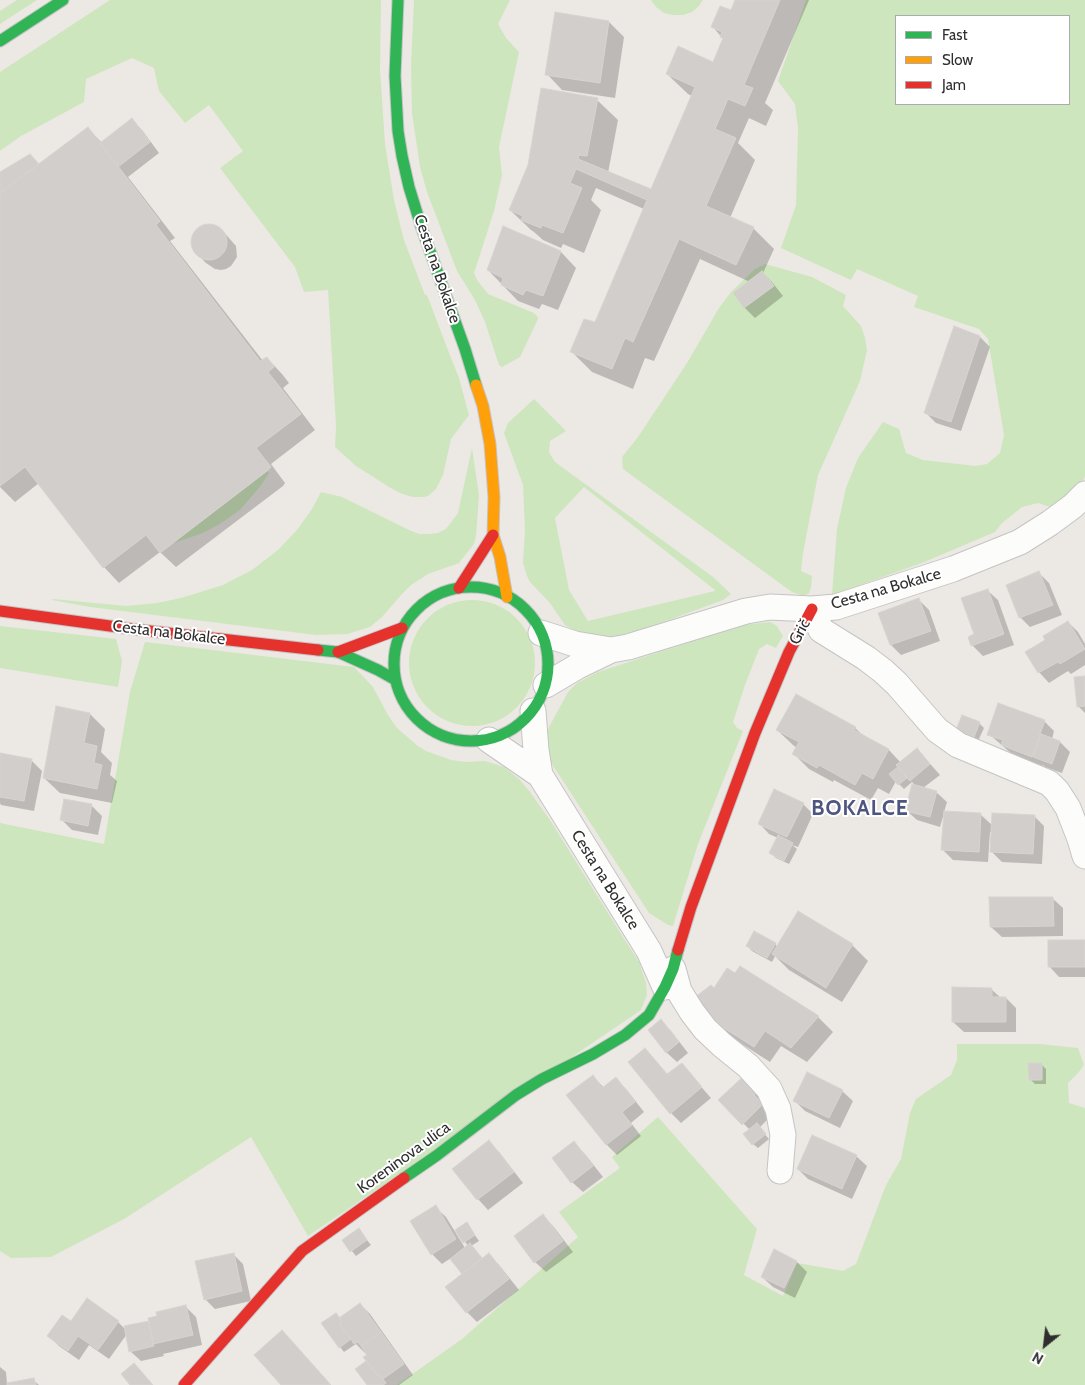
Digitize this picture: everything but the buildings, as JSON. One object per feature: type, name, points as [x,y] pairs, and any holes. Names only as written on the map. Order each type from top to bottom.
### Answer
[{"type":"main road","points":[[0,41],[63,0]]},
{"type":"main road","name":"Cesta na Bokalce","points":[[398,0],[396,94],[398,131],[402,156],[421,226],[465,349],[483,406],[492,463],[494,497],[493,535],[500,557],[508,597]]},
{"type":"main road","points":[[459,588],[493,535]]},
{"type":"main road","points":[[459,588],[479,588],[498,592],[508,597],[531,616],[542,633],[548,653],[546,685],[533,711],[514,729],[489,740],[473,742],[458,740],[443,736],[429,729],[416,720],[406,707],[394,678],[394,653],[402,628],[422,604],[439,594],[459,588]]},
{"type":"main road","name":"Grič","points":[[669,978],[691,907],[755,733],[789,652],[812,609]]},
{"type":"main road","name":"Cesta na Bokalce","points":[[0,611],[144,630],[338,652],[394,678]]},
{"type":"main road","name":"Cesta na Bokalce","points":[[338,652],[402,628]]},
{"type":"main road","name":"Koreninova ulica","points":[[184,1385],[302,1251],[436,1156],[516,1095],[542,1079],[594,1054],[625,1035],[649,1015],[669,978]]},
{"type":"street","name":"Cesta na Bokalce","points":[[546,685],[578,666],[611,650],[628,647],[746,611],[770,607],[812,609],[836,607],[953,569],[1020,542],[1050,523],[1073,506],[1085,494]]},
{"type":"street","name":"Grič","points":[[812,609],[821,630],[883,670],[937,730],[958,745],[1049,783],[1057,791],[1068,808],[1085,856]]},
{"type":"street","name":"Cesta na Bokalce","points":[[542,633],[575,644],[611,650]]},
{"type":"street","name":"Cesta na Bokalce","points":[[533,711],[540,775],[649,951],[701,1023],[722,1045],[748,1066],[769,1089],[778,1109],[783,1135],[780,1171]]},
{"type":"street","name":"Cesta na Bokalce","points":[[489,740],[540,775]]},
{"type":"street","points":[[202,1385],[217,1348]]},
{"type":"green space","points":[[17,0],[37,0],[0,24],[0,11]]},
{"type":"green space","points":[[110,0],[381,0],[380,70],[385,144],[394,200],[404,240],[459,378],[469,415],[451,439],[443,475],[436,489],[428,496],[413,497],[400,493],[356,466],[335,447],[336,426],[328,290],[304,292],[295,267],[220,168],[243,151],[209,105],[185,123],[159,91],[154,68],[132,58],[86,79],[84,102],[21,136],[0,151],[0,72]]},
{"type":"green space","points":[[414,0],[510,0],[498,24],[506,38],[519,52],[499,147],[502,175],[494,211],[474,273],[488,294],[534,313],[538,319],[520,357],[502,367],[499,365],[485,322],[475,300],[457,271],[427,192],[420,167],[412,113],[411,66]]},
{"type":"green space","points":[[651,0],[703,0],[692,12],[683,15],[673,15],[664,13]]},
{"type":"green space","points":[[806,0],[1085,0],[1085,477],[1062,500],[1050,507],[1038,503],[1022,507],[1002,523],[995,532],[922,563],[832,595],[837,529],[846,488],[858,458],[883,422],[899,429],[906,453],[923,460],[976,466],[987,464],[1000,453],[1004,435],[988,339],[979,329],[914,307],[918,296],[857,269],[851,280],[781,248],[796,205],[798,128],[795,104],[778,81]]},
{"type":"green space","points":[[765,264],[812,277],[846,295],[843,306],[861,326],[867,350],[860,381],[818,475],[803,553],[801,571],[812,576],[809,593],[804,596],[792,592],[623,469],[622,457],[638,437],[687,363],[719,308],[731,292],[755,269]]},
{"type":"green space","points":[[534,399],[566,431],[550,441],[549,452],[555,462],[713,577],[731,594],[723,600],[642,630],[598,640],[597,634],[578,632],[565,625],[550,603],[530,582],[523,563],[525,530],[523,485],[504,433],[508,423]],"holes":[[[584,487],[715,590],[588,621],[569,590],[555,518]]]},
{"type":"green space","points":[[472,448],[479,495],[474,544],[459,563],[428,574],[411,585],[382,617],[370,627],[347,634],[316,635],[90,607],[52,600],[126,606],[181,598],[223,585],[252,570],[278,550],[297,530],[321,492],[342,497],[419,534],[438,533],[446,529],[458,513]]},
{"type":"green space","points":[[267,471],[269,473],[259,488],[240,510],[203,533],[171,544]]},
{"type":"green space","points":[[472,600],[496,605],[516,619],[530,639],[535,663],[530,687],[516,707],[496,721],[472,726],[448,721],[428,707],[414,687],[409,663],[414,639],[428,619],[448,605]]},
{"type":"green space","points":[[770,622],[777,626],[783,636],[776,648],[767,644],[759,649],[733,722],[737,728],[743,731],[698,844],[673,926],[668,925],[649,913],[550,761],[546,739],[549,727],[568,692],[577,683],[598,672],[742,625]]},
{"type":"green space","points":[[0,626],[116,639],[122,661],[118,687],[0,668]]},
{"type":"green space","points":[[145,642],[354,667],[373,687],[397,728],[418,746],[451,760],[466,762],[485,761],[504,767],[519,779],[550,820],[639,962],[646,983],[647,995],[641,1010],[308,1236],[251,1137],[124,1219],[51,1257],[11,1258],[0,1251],[0,823],[104,844],[130,692]]},
{"type":"green space","points":[[957,1044],[1039,1044],[1078,1048],[1084,1065],[1068,1083],[1069,1103],[1085,1108],[1085,1385],[397,1385],[462,1339],[578,1237],[559,1212],[620,1168],[612,1157],[658,1117],[757,1229],[744,1275],[783,1296],[797,1263],[843,1271],[856,1264],[886,1185],[901,1159],[910,1113],[916,1099],[951,1075],[957,1060]]},
{"type":"traffic: fast","points":[[0,41],[63,0]]},
{"type":"traffic: fast","points":[[398,0],[395,76],[398,131],[402,156],[421,226],[476,385]]},
{"type":"traffic: fast","points":[[471,587],[486,588],[501,593],[526,609],[542,634],[547,649],[548,664],[547,679],[542,694],[526,719],[501,735],[486,740],[471,741],[456,740],[441,735],[416,719],[400,694],[395,679],[394,664],[395,649],[400,634],[416,609],[441,593],[456,588],[471,587]]},
{"type":"traffic: fast","points":[[318,650],[338,652],[394,679]]},
{"type":"traffic: fast","points":[[404,1178],[516,1095],[625,1035],[649,1015],[665,987],[673,969],[678,950]]},
{"type":"traffic: slow","points":[[476,385],[483,406],[490,444],[494,497],[493,535],[500,557],[507,597]]},
{"type":"traffic: jam","points":[[459,588],[493,535]]},
{"type":"traffic: jam","points":[[678,950],[691,907],[755,733],[789,652],[812,609]]},
{"type":"traffic: jam","points":[[0,611],[132,629],[318,650]]},
{"type":"traffic: jam","points":[[338,652],[402,628]]},
{"type":"traffic: jam","points":[[184,1385],[302,1251],[404,1178]]},
{"type":"district","name":"BOKALCE","points":[[860,809]]}]
